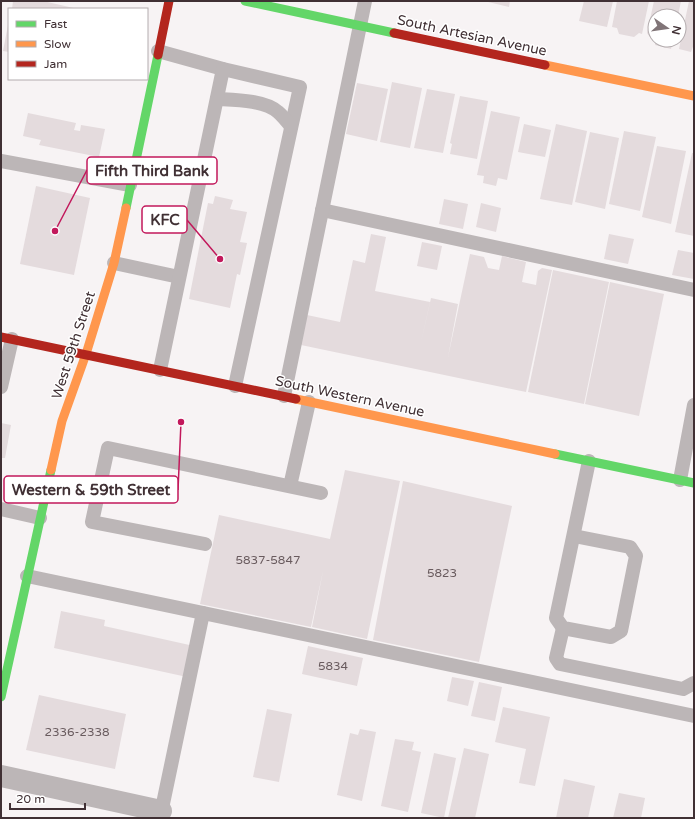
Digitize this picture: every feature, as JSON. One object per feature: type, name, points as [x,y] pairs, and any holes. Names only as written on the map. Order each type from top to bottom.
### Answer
[{"type":"street","name":"West 59th Street","points":[[1,697],[62,421],[86,354],[114,263],[169,1]]},
{"type":"street","name":"South Artesian Avenue","points":[[245,1],[694,96]]},
{"type":"street","name":"South Western Avenue","points":[[6,338],[687,481]]},
{"type":"street","points":[[1,776],[161,814]]},
{"type":"lane","points":[[284,396],[366,1]]},
{"type":"lane","points":[[158,51],[223,69],[300,87],[235,386]]},
{"type":"lane","points":[[160,370],[223,69]]},
{"type":"lane","points":[[217,99],[243,100],[263,105],[277,111],[291,126]]},
{"type":"lane","points":[[1,161],[130,185]]},
{"type":"lane","points":[[322,210],[694,290]]},
{"type":"lane","points":[[114,263],[179,277]]},
{"type":"lane","points":[[1,387],[6,338]]},
{"type":"lane","points":[[290,486],[309,402]]},
{"type":"lane","points":[[687,481],[694,405]]},
{"type":"lane","points":[[205,544],[92,522],[108,448],[321,493]]},
{"type":"lane","points":[[574,536],[630,547],[636,556],[621,631],[611,637],[563,628],[556,618],[589,461]]},
{"type":"lane","points":[[1,509],[40,518]]},
{"type":"lane","points":[[27,576],[694,716]]},
{"type":"lane","points":[[161,814],[203,613]]},
{"type":"lane","points":[[563,628],[556,658],[560,664],[683,689],[694,683]]},
{"type":"building","points":[[13,1],[43,1],[74,8],[12,8]]},
{"type":"building","points":[[484,1],[510,1],[509,7]]},
{"type":"building","points":[[584,1],[613,1],[607,27],[579,21]]},
{"type":"building","points":[[617,1],[649,1],[642,34],[639,33],[634,37],[619,34],[617,28],[612,27]]},
{"type":"building","points":[[654,1],[681,1],[680,8],[652,8]]},
{"type":"building","points":[[689,1],[694,1],[694,44],[691,52],[679,49],[687,48],[687,11]]},
{"type":"building","points":[[8,25],[8,52],[3,51]]},
{"type":"building","points":[[392,82],[422,88],[410,148],[380,142]]},
{"type":"building","points":[[357,83],[388,89],[377,141],[346,134]]},
{"type":"building","points":[[427,89],[455,94],[443,153],[414,148]]},
{"type":"building","points":[[460,96],[488,101],[477,159],[450,154],[452,144],[450,143]]},
{"type":"building","points":[[491,111],[520,117],[507,180],[498,178],[496,186],[483,183],[484,176],[477,175]]},
{"type":"building","points":[[28,113],[76,123],[74,130],[80,131],[81,125],[105,129],[99,157],[39,145],[41,140],[23,136]]},
{"type":"building","points":[[524,124],[551,130],[545,157],[518,152]]},
{"type":"building","points":[[556,124],[587,131],[572,205],[540,199]]},
{"type":"building","points":[[624,131],[656,137],[640,211],[609,204]]},
{"type":"building","points":[[590,132],[619,138],[605,209],[575,202]]},
{"type":"building","points":[[657,146],[686,151],[671,224],[642,217]]},
{"type":"building","points":[[692,153],[694,153],[694,236],[675,232]]},
{"type":"building","points":[[36,186],[90,198],[74,275],[20,264]]},
{"type":"building","points":[[215,196],[233,200],[230,209],[247,212],[240,242],[247,243],[240,275],[237,274],[230,308],[189,299],[208,203],[213,204]]},
{"type":"building","points":[[444,199],[468,204],[463,229],[439,224]]},
{"type":"building","points":[[481,203],[501,208],[496,232],[476,227]]},
{"type":"building","points":[[371,234],[386,237],[375,291],[430,302],[420,347],[431,298],[458,304],[448,357],[470,254],[484,257],[488,268],[499,270],[502,256],[526,262],[522,282],[536,285],[538,271],[542,268],[552,270],[526,392],[301,345],[307,315],[340,322],[353,260],[365,263]]},
{"type":"building","points":[[609,234],[634,239],[628,264],[604,259]]},
{"type":"building","points":[[422,242],[442,246],[437,270],[417,266]]},
{"type":"building","points":[[678,250],[694,253],[694,279],[672,275]]},
{"type":"building","points":[[553,270],[609,282],[584,404],[528,392]]},
{"type":"building","points":[[610,282],[664,294],[639,416],[585,404]]},
{"type":"building","points":[[1,423],[11,425],[5,458],[1,458]]},
{"type":"building","points":[[345,470],[400,481],[367,639],[312,627],[323,571],[311,627],[200,604],[219,515],[330,539]]},
{"type":"building","points":[[403,481],[512,506],[479,662],[373,640]]},
{"type":"building","points":[[61,611],[105,620],[104,626],[194,646],[187,677],[54,648]]},
{"type":"building","points":[[308,646],[363,658],[357,686],[302,674]]},
{"type":"building","points":[[452,677],[474,681],[468,706],[447,701]]},
{"type":"building","points":[[479,682],[502,687],[495,721],[471,716]]},
{"type":"building","points":[[39,695],[126,714],[115,769],[26,750]]},
{"type":"building","points":[[503,707],[550,717],[535,786],[519,783],[526,749],[495,742]]},
{"type":"building","points":[[267,709],[292,714],[279,782],[253,777]]},
{"type":"building","points":[[360,729],[376,732],[362,801],[337,795],[350,733],[358,735]]},
{"type":"building","points":[[395,739],[414,742],[412,750],[421,752],[408,812],[381,806]]},
{"type":"building","points":[[464,748],[489,754],[475,818],[448,818]]},
{"type":"building","points":[[434,753],[456,758],[444,818],[421,813]]},
{"type":"building","points":[[564,779],[595,786],[588,818],[556,818]]},
{"type":"building","points":[[619,793],[645,798],[641,818],[613,818]]},
{"type":"traffic: fast","points":[[245,1],[394,33]]},
{"type":"traffic: fast","points":[[126,208],[158,55]]},
{"type":"traffic: fast","points":[[555,454],[694,483]]},
{"type":"traffic: fast","points":[[1,697],[51,470]]},
{"type":"traffic: slow","points":[[545,65],[694,96]]},
{"type":"traffic: slow","points":[[51,470],[62,421],[86,354],[114,263],[126,208]]},
{"type":"traffic: slow","points":[[296,399],[555,454]]},
{"type":"traffic: jam","points":[[158,55],[169,1]]},
{"type":"traffic: jam","points":[[394,33],[545,65]]},
{"type":"traffic: jam","points":[[1,337],[296,399]]},
{"type":"place","name":"Fifth Third Bank","points":[[55,231]]},
{"type":"place","name":"KFC","points":[[220,259]]},
{"type":"place","name":"Western & 59th Street","points":[[181,422]]}]
